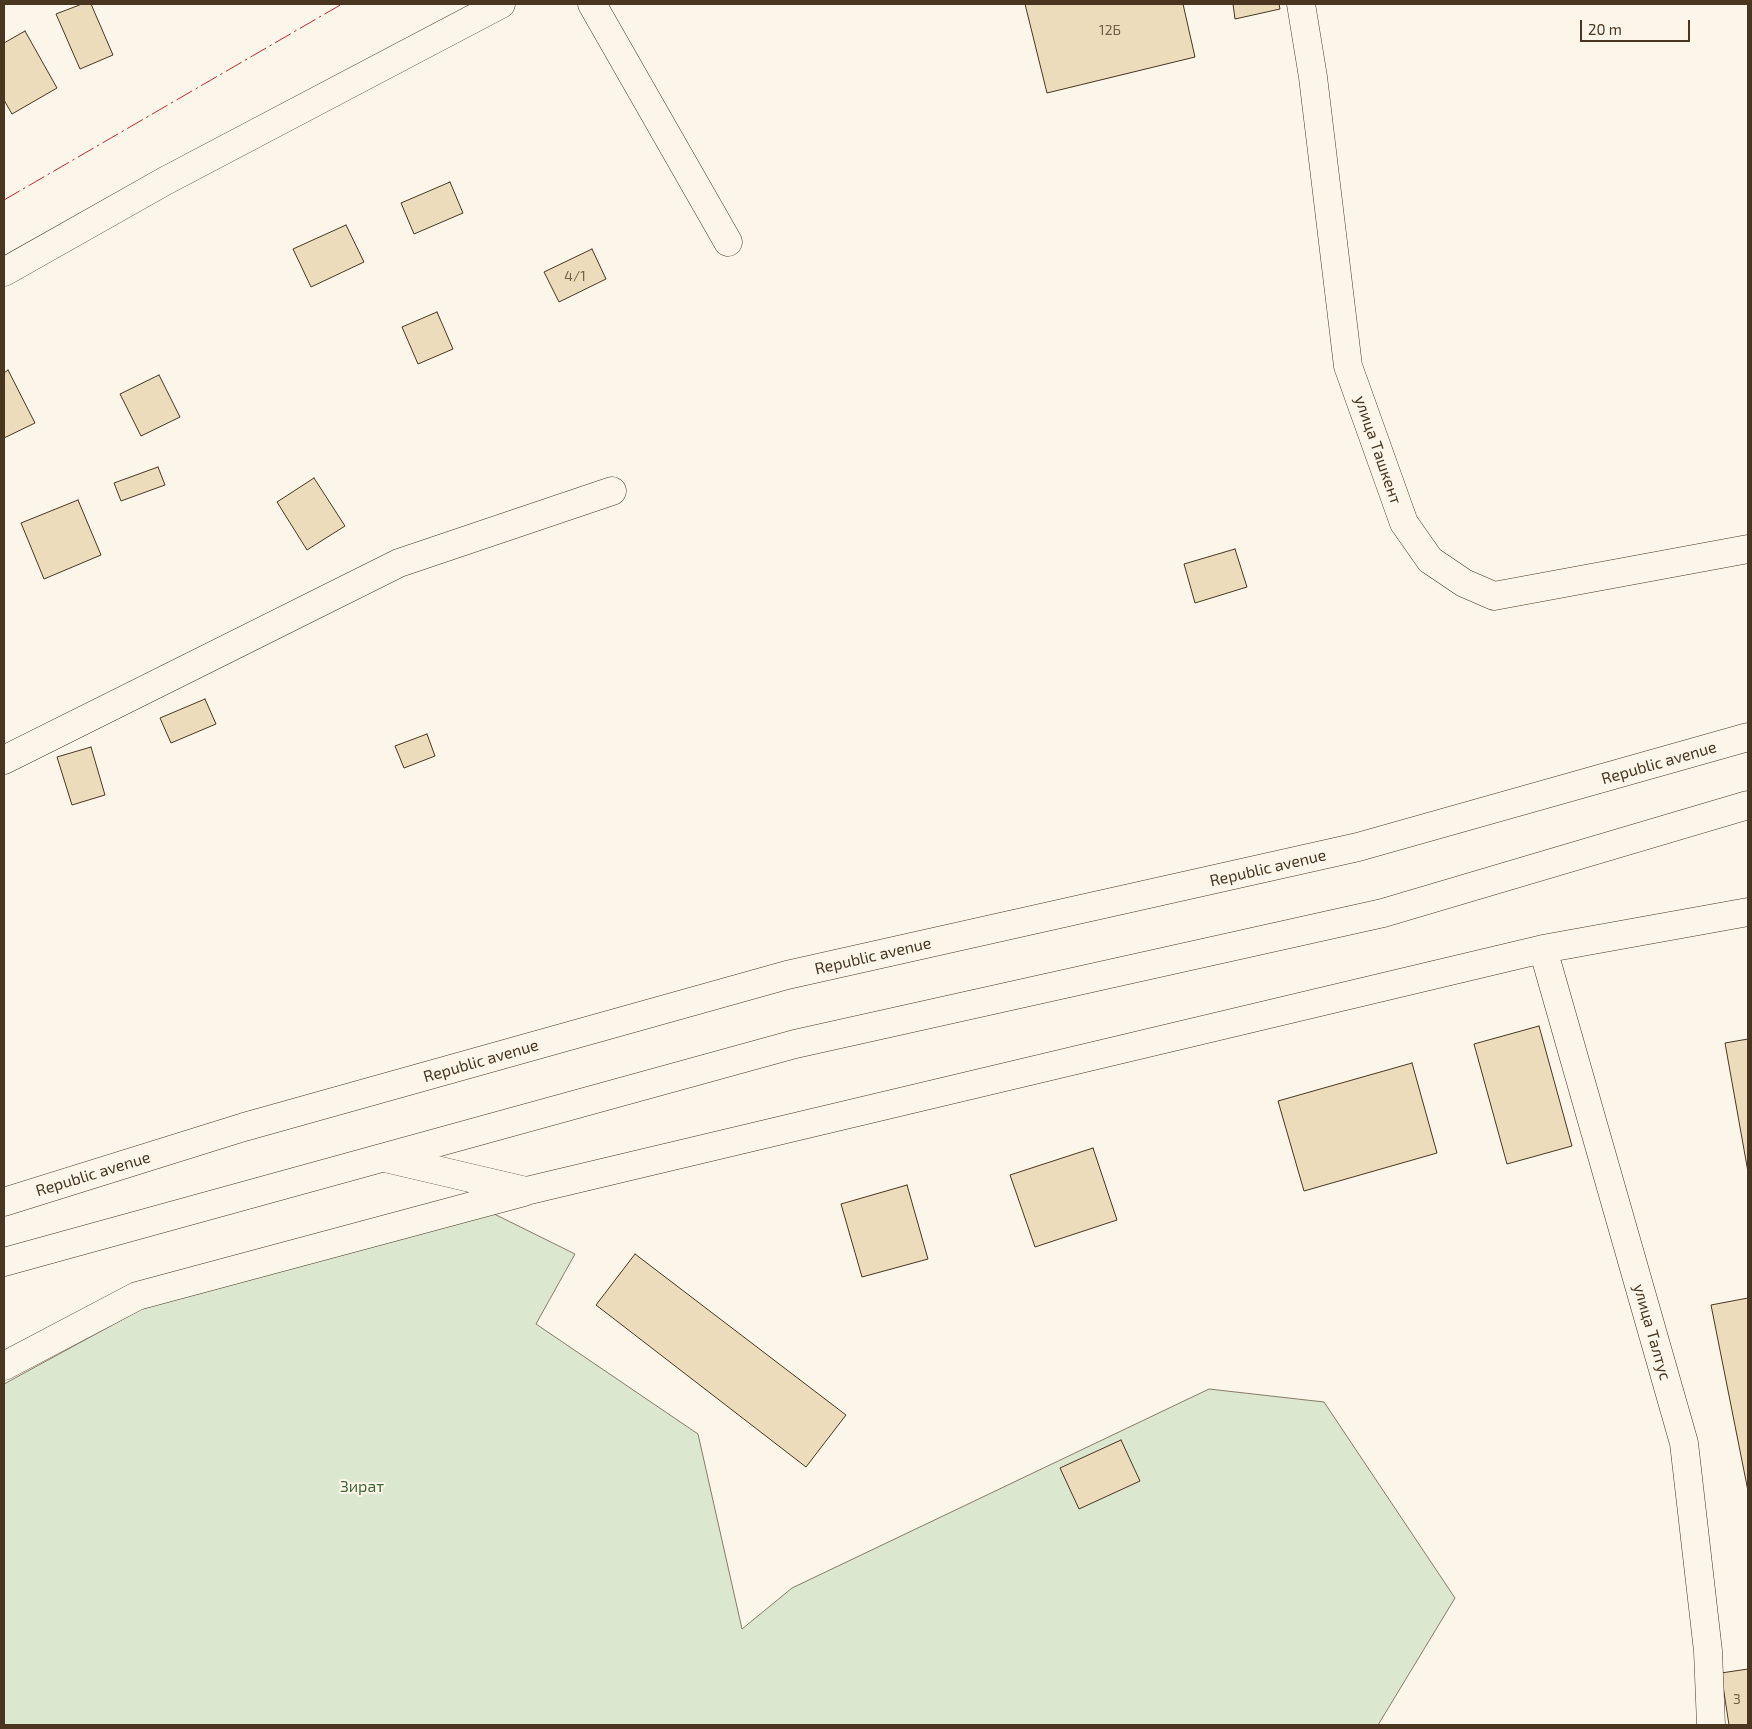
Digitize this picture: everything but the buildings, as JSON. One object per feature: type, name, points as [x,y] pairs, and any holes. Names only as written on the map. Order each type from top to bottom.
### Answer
[{"type":"street","points":[[4,272],[165,181],[501,4]]},
{"type":"street","points":[[592,4],[728,242]]},
{"type":"street","name":"улица Ташкент","points":[[1301,4],[1313,77],[1348,366],[1404,523],[1430,560],[1464,583],[1494,596],[1748,549]]},
{"type":"street","points":[[4,760],[399,563],[612,491]]},
{"type":"street","name":"Republic avenue","points":[[4,1202],[254,1124],[787,975],[1358,848],[1748,737]]},
{"type":"street","points":[[4,1262],[795,1044],[1383,913],[1748,805]]},
{"type":"street","points":[[4,1366],[137,1296],[526,1192],[1543,948],[1748,912]]},
{"type":"street","name":"улица Талтус","points":[[1543,948],[1684,1443],[1708,1651],[1711,1725]]},
{"type":"street","points":[[385,1158],[526,1192]]},
{"type":"green space","name":"Зират","points":[[472,1203],[575,1254],[536,1324],[698,1434],[742,1629],[792,1588],[1209,1389],[1324,1402],[1455,1598],[1378,1725],[4,1725],[4,1384],[149,1305]]},
{"type":"power","points":[[4,200],[342,4]]}]
